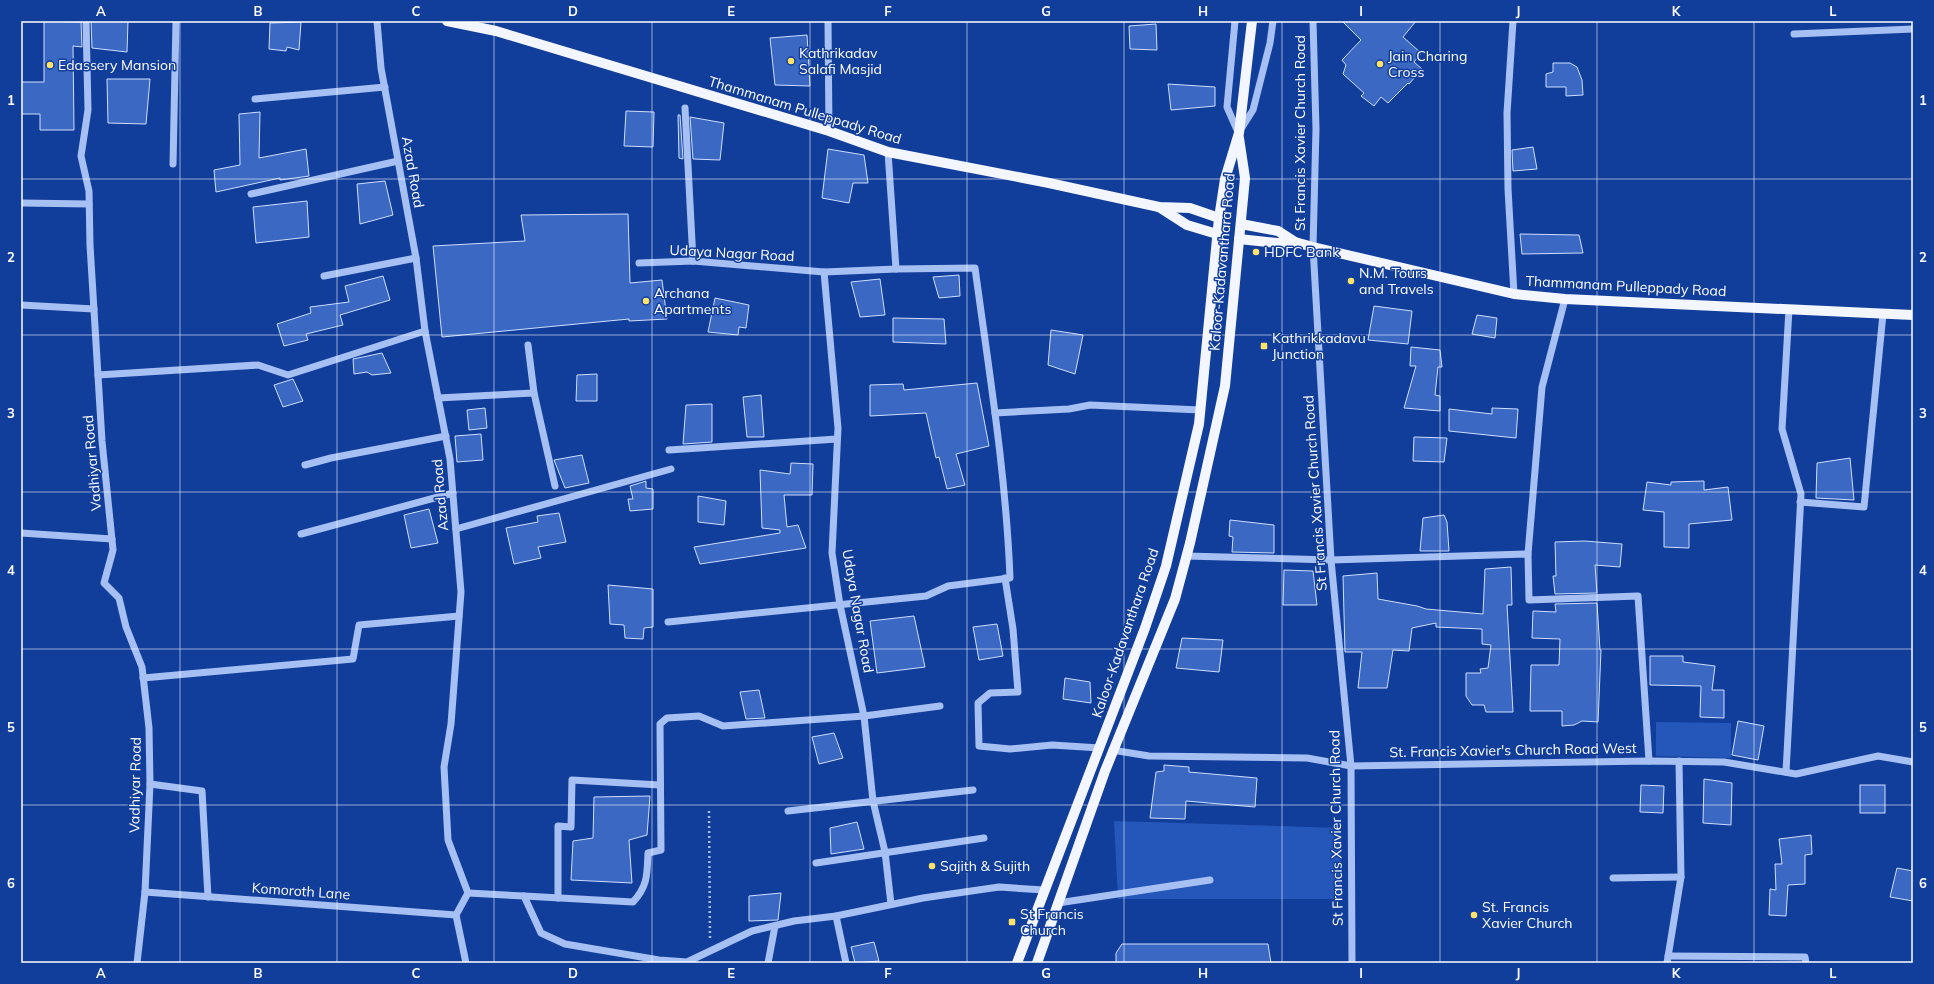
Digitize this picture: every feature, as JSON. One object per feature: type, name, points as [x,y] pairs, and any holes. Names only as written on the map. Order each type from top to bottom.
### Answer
[{"type":"main road","name":"Thammanam Pulleppady Road","points":[[446,21],[463,23],[496,31],[829,130],[888,152],[1049,183],[1159,207],[1190,208],[1219,218]]},
{"type":"main road","points":[[1239,133],[1252,21]]},
{"type":"main road","name":"Kaloor-Kadavanthara Road","points":[[1017,963],[1100,748],[1145,628],[1166,566],[1199,424],[1219,218],[1225,179],[1239,133]]},
{"type":"main road","name":"Kaloor-Kadavanthara Road","points":[[1037,963],[1112,750],[1174,599],[1186,556],[1225,386],[1245,178],[1239,133]]},
{"type":"main road","name":"Thammanam Pulleppady Road","points":[[1159,207],[1186,225],[1217,234]]},
{"type":"main road","name":"Thammanam Pulleppady Road","points":[[1241,224],[1278,231],[1295,242],[1313,247],[1514,294],[1564,299],[1913,315]]},
{"type":"main road","name":"Thammanam Pulleppady Road","points":[[1239,239],[1277,243],[1295,242]]},
{"type":"main road","points":[[1044,890],[1063,890]]},
{"type":"street","name":"Vadhiyar Road","points":[[86,21],[88,110],[81,156],[89,191],[102,441],[113,550],[104,583],[119,598],[126,627],[142,667],[149,728],[150,784],[145,892],[137,963]]},
{"type":"street","points":[[173,164],[176,21]]},
{"type":"street","name":"Azad Road","points":[[377,21],[385,87],[416,258],[425,331],[446,436],[453,494],[461,592],[451,724],[444,767],[448,840],[468,893]]},
{"type":"street","points":[[828,21],[829,130]]},
{"type":"street","points":[[1234,21],[1227,107],[1239,133]]},
{"type":"street","points":[[1239,133],[1253,110],[1270,43],[1272,21]]},
{"type":"street","name":"St Francis Xavier Church Road","points":[[1313,21],[1316,129],[1313,247],[1331,560],[1350,766],[1352,963]]},
{"type":"street","points":[[1513,21],[1507,113],[1508,189],[1514,294]]},
{"type":"street","points":[[1794,34],[1913,29]]},
{"type":"street","points":[[255,99],[385,87]]},
{"type":"street","points":[[685,108],[693,261]]},
{"type":"street","points":[[888,152],[896,269]]},
{"type":"street","points":[[251,194],[398,161]]},
{"type":"street","points":[[21,203],[89,204]]},
{"type":"street","points":[[324,276],[416,258]]},
{"type":"street","name":"Udaya Nagar Road","points":[[639,263],[693,261],[824,272],[975,268],[996,413]]},
{"type":"street","name":"Udaya Nagar Road","points":[[824,272],[838,428],[832,553],[840,605],[864,716],[873,801],[885,852],[891,904]]},
{"type":"street","points":[[1564,299],[1542,388],[1528,554],[1529,600],[1638,596],[1649,761]]},
{"type":"street","points":[[21,305],[94,309]]},
{"type":"street","points":[[1786,772],[1801,494],[1782,429],[1789,310]]},
{"type":"street","points":[[1800,502],[1864,507],[1883,314]]},
{"type":"street","points":[[98,375],[258,365],[288,375],[425,331]]},
{"type":"street","points":[[528,345],[534,393],[555,486]]},
{"type":"street","points":[[438,398],[534,393]]},
{"type":"street","points":[[668,622],[926,596],[948,586],[1010,578],[1008,523],[996,413],[1069,409],[1090,405],[1200,410]]},
{"type":"street","points":[[305,465],[331,458],[446,436]]},
{"type":"street","points":[[669,450],[837,439]]},
{"type":"street","points":[[456,529],[671,469]]},
{"type":"street","points":[[301,534],[453,494]]},
{"type":"street","points":[[21,533],[112,539]]},
{"type":"street","points":[[1186,556],[1331,560],[1528,554]]},
{"type":"street","points":[[1006,578],[1013,629],[1018,692],[990,693],[978,703],[979,746],[1010,749],[1052,745],[1100,748]]},
{"type":"street","points":[[143,678],[353,659],[359,625],[459,616]]},
{"type":"street","points":[[466,963],[456,915],[468,893],[633,902],[641,894],[646,884],[648,853],[661,850],[660,724],[667,718],[699,716],[723,726],[864,716],[940,706]]},
{"type":"street","name":"St. Francis Xavier's Church Road West","points":[[1112,750],[1149,756],[1307,758],[1350,766],[1649,761],[1724,762],[1796,774],[1878,756],[1913,762]]},
{"type":"street","points":[[1679,761],[1681,877],[1668,959],[1805,957],[1806,963]]},
{"type":"street","points":[[558,898],[558,826],[571,827],[572,780],[660,785]]},
{"type":"street","points":[[150,784],[202,791],[208,897]]},
{"type":"street","points":[[788,811],[973,790]]},
{"type":"street","points":[[816,863],[984,838]]},
{"type":"street","points":[[1613,878],[1681,877]]},
{"type":"street","points":[[1058,903],[1210,880]]},
{"type":"street","points":[[524,896],[541,933],[565,944],[659,960],[687,962],[752,931],[775,926],[836,916],[891,904],[999,887],[1044,890]]},
{"type":"street","name":"Komoroth Lane","points":[[145,892],[456,915]]},
{"type":"street","points":[[836,916],[846,963]]},
{"type":"street","points":[[768,963],[775,926]]},
{"type":"path","points":[[709,811],[710,951]]},
{"type":"shaded area","points":[[1656,722],[1731,723],[1731,758],[1656,756]]},
{"type":"shaded area","points":[[1114,821],[1341,828],[1342,899],[1118,899]]},
{"type":"building","points":[[44,21],[81,22],[82,47],[73,46],[74,130],[40,130],[40,114],[21,114],[21,82],[44,82]]},
{"type":"building","points":[[91,21],[128,21],[127,52],[92,48]]},
{"type":"building","name":"Jain Charing Cross","points":[[1342,21],[1416,21],[1403,37],[1421,53],[1414,62],[1422,69],[1409,84],[1408,83],[1388,103],[1381,97],[1374,106],[1361,96],[1364,93],[1343,74],[1346,65],[1342,60],[1361,40]]},
{"type":"building","points":[[301,22],[299,50],[287,47],[286,51],[269,49],[270,23]]},
{"type":"building","points":[[1156,24],[1157,50],[1130,49],[1129,26]]},
{"type":"building","name":"Kathrikadav Salafi Masjid","points":[[807,35],[810,86],[775,85],[770,38]]},
{"type":"building","points":[[1553,63],[1570,63],[1577,67],[1582,80],[1583,95],[1566,96],[1566,87],[1546,87],[1546,74],[1553,72]]},
{"type":"building","points":[[107,79],[150,79],[146,124],[108,123]]},
{"type":"building","points":[[1168,84],[1215,87],[1215,106],[1171,110]]},
{"type":"building","points":[[626,111],[654,112],[653,147],[624,146]]},
{"type":"building","points":[[260,112],[259,158],[306,149],[309,176],[280,180],[280,178],[216,192],[214,170],[240,165],[239,114]]},
{"type":"building","points":[[678,115],[680,115],[683,159],[679,158]]},
{"type":"building","points":[[690,117],[724,123],[720,160],[693,159]]},
{"type":"building","points":[[1533,147],[1537,169],[1513,171],[1512,150]]},
{"type":"building","points":[[828,149],[864,155],[868,183],[853,183],[849,203],[822,198]]},
{"type":"building","points":[[385,181],[393,215],[360,224],[357,184]]},
{"type":"building","points":[[307,201],[309,237],[256,243],[253,207]]},
{"type":"building","points":[[628,214],[630,283],[662,280],[667,319],[629,321],[629,319],[442,337],[433,246],[525,241],[521,215]]},
{"type":"building","points":[[1520,234],[1579,235],[1583,253],[1522,254]]},
{"type":"building","points":[[959,275],[960,296],[939,298],[933,277]]},
{"type":"building","points":[[383,276],[390,300],[340,315],[343,325],[306,334],[308,340],[284,346],[277,324],[311,313],[310,307],[349,302],[345,286]]},
{"type":"building","points":[[880,279],[885,315],[860,317],[851,282]]},
{"type":"building","points":[[715,298],[749,305],[746,328],[739,327],[738,335],[708,332]]},
{"type":"building","points":[[1374,306],[1412,311],[1408,344],[1368,340]]},
{"type":"building","points":[[1477,315],[1497,318],[1495,338],[1472,334]]},
{"type":"building","points":[[893,318],[944,319],[946,344],[893,342]]},
{"type":"building","points":[[1051,330],[1083,335],[1075,374],[1048,365]]},
{"type":"building","points":[[1411,347],[1440,350],[1442,367],[1438,367],[1435,395],[1440,396],[1440,411],[1404,408],[1416,366],[1410,366]]},
{"type":"building","points":[[382,353],[391,373],[372,375],[367,372],[354,374],[353,359]]},
{"type":"building","points":[[597,374],[597,401],[576,401],[577,375]]},
{"type":"building","points":[[293,379],[303,401],[283,407],[274,385]]},
{"type":"building","points":[[977,383],[989,446],[956,454],[965,485],[947,489],[939,457],[936,458],[926,413],[870,416],[870,385],[903,384],[904,390]]},
{"type":"building","points":[[761,395],[764,437],[747,437],[743,397]]},
{"type":"building","points":[[712,404],[712,442],[683,444],[686,405]]},
{"type":"building","points":[[485,408],[487,428],[469,430],[467,410]]},
{"type":"building","points":[[1492,408],[1518,409],[1516,438],[1449,431],[1449,409],[1492,414]]},
{"type":"building","points":[[481,434],[483,460],[457,462],[455,436]]},
{"type":"building","points":[[1414,437],[1447,438],[1444,462],[1413,461]]},
{"type":"building","points":[[582,455],[589,483],[565,488],[554,460]]},
{"type":"building","points":[[1850,458],[1854,500],[1816,498],[1817,463]]},
{"type":"building","points":[[791,463],[813,464],[812,495],[784,495],[787,527],[798,525],[806,548],[700,564],[694,547],[780,533],[780,530],[762,528],[760,470],[790,474]]},
{"type":"building","points":[[646,481],[646,488],[653,489],[653,509],[630,511],[628,499],[633,499],[630,486]]},
{"type":"building","points":[[1704,481],[1704,490],[1728,487],[1732,520],[1689,524],[1689,548],[1664,547],[1664,512],[1643,510],[1647,482],[1671,485],[1671,482]]},
{"type":"building","points":[[698,496],[726,501],[724,525],[698,522]]},
{"type":"building","points":[[429,509],[438,543],[411,548],[404,515]]},
{"type":"building","points":[[559,513],[566,542],[538,547],[541,558],[514,564],[506,528],[538,522],[537,516]]},
{"type":"building","points":[[1444,515],[1447,522],[1449,551],[1420,551],[1423,518]]},
{"type":"building","points":[[1230,520],[1274,525],[1274,553],[1232,552],[1233,537],[1229,536]]},
{"type":"building","points":[[1585,541],[1622,544],[1620,567],[1595,565],[1597,593],[1555,594],[1553,576],[1556,576],[1555,542]]},
{"type":"building","points":[[1511,567],[1512,605],[1507,605],[1513,712],[1486,712],[1484,705],[1472,705],[1466,696],[1466,673],[1481,673],[1480,669],[1488,668],[1491,645],[1482,644],[1482,629],[1436,627],[1436,623],[1412,628],[1409,651],[1393,650],[1387,688],[1358,688],[1362,652],[1345,652],[1343,576],[1377,573],[1378,599],[1426,609],[1483,614],[1485,569]]},
{"type":"building","points":[[1284,570],[1313,571],[1317,605],[1283,605]]},
{"type":"building","points":[[608,585],[653,589],[653,627],[644,628],[643,639],[625,638],[624,625],[610,624]]},
{"type":"building","points":[[1597,603],[1601,650],[1598,722],[1582,721],[1574,725],[1562,726],[1562,711],[1530,711],[1531,665],[1559,665],[1560,639],[1532,638],[1533,611],[1556,612],[1555,604]]},
{"type":"building","points":[[914,616],[925,667],[877,673],[870,621]]},
{"type":"building","points":[[997,624],[1003,656],[979,660],[973,627]]},
{"type":"building","points":[[1182,638],[1223,640],[1219,672],[1176,668]]},
{"type":"building","points":[[1650,656],[1683,656],[1683,662],[1715,666],[1712,690],[1724,690],[1724,718],[1700,717],[1701,686],[1650,685]]},
{"type":"building","points":[[1065,678],[1090,682],[1091,703],[1063,699]]},
{"type":"building","points":[[759,690],[765,718],[746,719],[740,692]]},
{"type":"building","points":[[1738,721],[1764,726],[1758,760],[1732,755]]},
{"type":"building","points":[[834,733],[843,758],[819,764],[812,737]]},
{"type":"building","points":[[1164,765],[1189,767],[1189,772],[1257,778],[1255,807],[1186,801],[1185,819],[1150,818],[1156,772],[1164,771]]},
{"type":"building","points":[[1704,779],[1732,783],[1731,825],[1703,823]]},
{"type":"building","points":[[1641,785],[1664,786],[1663,813],[1640,812]]},
{"type":"building","points":[[1860,785],[1885,785],[1885,813],[1860,813]]},
{"type":"building","points":[[650,796],[647,835],[629,840],[632,883],[571,880],[573,841],[593,838],[594,797]]},
{"type":"building","points":[[857,822],[864,849],[831,854],[830,828]]},
{"type":"building","points":[[1811,835],[1812,854],[1805,855],[1805,884],[1788,885],[1786,916],[1769,915],[1770,889],[1776,890],[1775,864],[1782,864],[1779,839]]},
{"type":"building","points":[[1897,868],[1913,871],[1913,901],[1890,897]]},
{"type":"building","points":[[781,893],[778,920],[749,921],[749,896]]},
{"type":"building","points":[[874,942],[879,961],[855,963],[851,947]]},
{"type":"building","points":[[1122,944],[1268,944],[1271,963],[1116,963],[1116,953]]},
{"type":"place","name":"Kathrikadav Salafi Masjid","points":[[791,61]]},
{"type":"place","name":"Jain Charing Cross","points":[[1380,64]]},
{"type":"place","name":"Edassery Mansion","points":[[50,65]]},
{"type":"place","name":"HDFC Bank","points":[[1256,252]]},
{"type":"place","name":"N.M. Tours and Travels","points":[[1351,281]]},
{"type":"place","name":"Archana Apartments","points":[[646,301]]},
{"type":"place","name":"Kathrikkadavu Junction","points":[[1264,346]]},
{"type":"place","name":"Sajith & Sujith","points":[[932,866]]},
{"type":"place","name":"St. Francis Xavier Church","points":[[1474,915]]},
{"type":"place","name":"St Francis Church","points":[[1012,922]]}]
